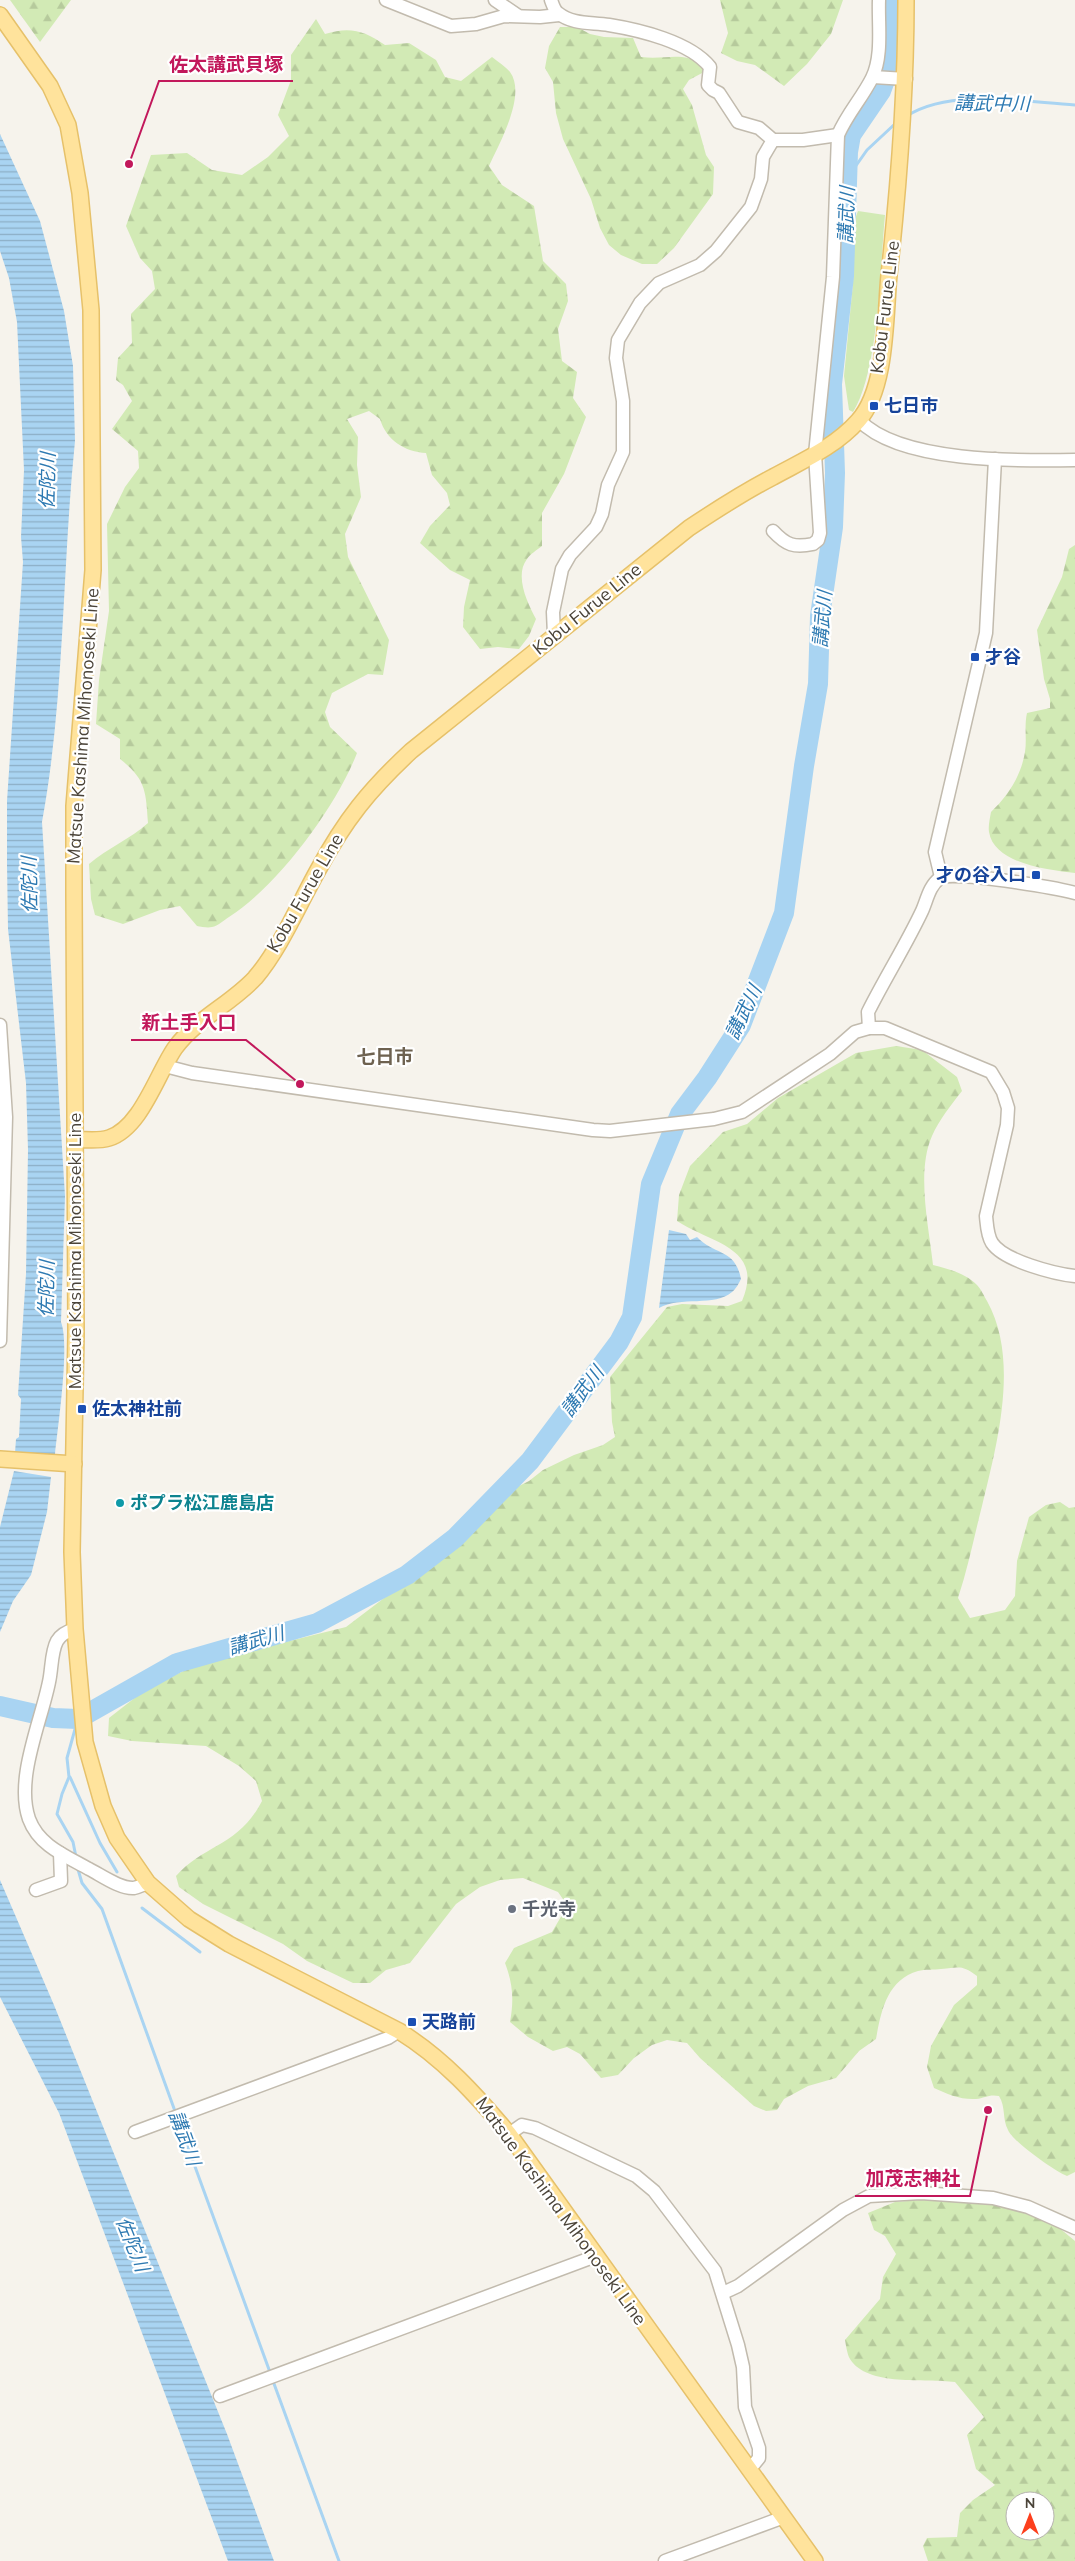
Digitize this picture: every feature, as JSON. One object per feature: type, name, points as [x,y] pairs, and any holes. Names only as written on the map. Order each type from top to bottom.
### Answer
[{"type":"main road","name":"Kobu Furue Line","points":[[75,1139],[109,1138],[124,1130],[136,1116],[165,1066],[187,1034],[254,978],[270,955],[351,814],[377,783],[411,752],[554,635],[689,528],[721,506],[818,453],[854,425],[872,394],[880,368],[903,127],[904,107],[899,78],[906,0]]},
{"type":"main road","name":"Matsue Kashima Mihonoseki Line","points":[[0,15],[50,86],[68,125],[80,192],[92,310],[93,570],[74,806],[75,1139],[72,1552],[75,1629],[85,1742],[103,1806],[117,1838],[148,1883],[189,1919],[229,1944],[399,2031],[424,2047],[470,2088],[509,2134],[816,2561]]},
{"type":"main road","points":[[5,1459],[74,1464]]},
{"type":"street","points":[[386,0],[451,26],[476,24],[517,15],[540,18],[559,15],[584,24],[608,25],[648,35],[691,49],[710,67],[708,84],[712,90],[720,94],[738,122],[759,128],[773,140],[803,140],[838,135]]},
{"type":"street","points":[[495,0],[517,15]]},
{"type":"street","points":[[551,0],[559,15]]},
{"type":"street","points":[[773,531],[789,545],[810,545],[818,540],[820,519],[818,453],[833,276],[838,135],[846,117],[875,77],[878,52],[878,0]]},
{"type":"street","points":[[875,77],[899,78]]},
{"type":"street","points":[[554,635],[553,612],[562,569],[570,555],[596,527],[602,514],[608,485],[623,452],[623,401],[616,358],[618,340],[640,303],[659,283],[700,264],[716,251],[751,207],[760,179],[763,157],[773,140]]},
{"type":"street","points":[[854,425],[916,449],[995,459],[1075,460]]},
{"type":"street","points":[[941,877],[934,852],[986,633],[995,459]]},
{"type":"street","points":[[869,1028],[868,1012],[922,911],[932,886],[941,877],[953,875],[974,877],[1075,893]]},
{"type":"street","points":[[0,1025],[6,1117],[0,1341]]},
{"type":"street","points":[[165,1066],[192,1073],[610,1131],[729,1117],[742,1112],[830,1054],[855,1032],[869,1028],[885,1028],[991,1072],[1003,1092],[1008,1108],[1007,1125],[986,1216],[987,1229],[992,1243],[1000,1251],[1041,1270],[1075,1276]]},
{"type":"street","points":[[75,1629],[66,1632],[57,1639],[46,1696],[27,1774],[27,1808],[29,1819],[40,1838],[60,1853],[124,1886],[134,1888],[148,1883]]},
{"type":"street","points":[[36,1890],[61,1880],[60,1853]]},
{"type":"street","points":[[134,2132],[388,2038],[399,2031]]},
{"type":"street","points":[[509,2134],[522,2125],[535,2128],[636,2176],[654,2191],[715,2271],[723,2293],[743,2367],[745,2407],[760,2448],[759,2458],[750,2469]]},
{"type":"street","points":[[723,2293],[738,2286],[843,2210],[869,2196],[921,2193],[993,2198],[1028,2207],[1075,2228]]},
{"type":"street","points":[[220,2396],[596,2256]]},
{"type":"street","points":[[665,2561],[784,2517]]},
{"type":"green space","points":[[10,0],[71,0],[40,42]]},
{"type":"green space","points":[[720,0],[843,0],[831,34],[807,64],[784,86],[755,65],[737,61],[721,53],[728,33]]},
{"type":"green space","points":[[316,19],[325,34],[350,30],[371,36],[385,45],[409,43],[436,60],[445,77],[461,81],[492,57],[510,72],[514,82],[515,93],[513,106],[505,133],[489,166],[502,185],[534,206],[543,261],[566,284],[568,301],[558,329],[562,361],[577,372],[573,398],[586,417],[564,474],[542,513],[542,546],[530,555],[523,566],[522,582],[529,606],[536,619],[529,636],[519,649],[498,647],[480,649],[463,627],[464,607],[470,580],[450,570],[420,543],[430,526],[450,505],[447,493],[432,475],[426,453],[411,450],[397,444],[387,433],[380,419],[369,411],[347,419],[358,437],[357,465],[361,497],[345,534],[348,557],[389,640],[383,675],[368,674],[332,693],[325,712],[330,727],[357,753],[335,797],[304,844],[267,886],[229,917],[214,926],[197,926],[180,906],[160,910],[123,924],[95,915],[91,899],[89,864],[148,823],[143,787],[135,773],[120,759],[120,739],[96,724],[99,680],[109,611],[107,524],[125,487],[139,468],[138,451],[112,429],[132,401],[123,385],[116,380],[118,358],[132,343],[131,314],[155,289],[152,271],[140,258],[126,226],[151,155],[187,153],[212,170],[242,175],[268,157],[289,136],[278,115],[291,80],[291,55]]},
{"type":"green space","points":[[560,27],[577,27],[590,34],[604,37],[633,38],[641,57],[680,57],[704,64],[704,72],[689,80],[683,89],[692,105],[706,155],[714,167],[713,194],[674,248],[657,264],[642,264],[621,255],[609,245],[600,228],[591,199],[563,139],[556,113],[553,82],[545,68],[549,46]]},
{"type":"green space","points":[[858,211],[885,215],[880,289],[873,345],[862,394],[853,412],[849,410],[844,376],[853,283],[855,219]]},
{"type":"green space","points":[[1075,545],[1075,873],[1038,867],[1012,858],[993,843],[989,827],[991,812],[1008,792],[1017,777],[1023,761],[1027,713],[1050,708],[1037,630],[1062,577],[1069,549]]},
{"type":"green space","points":[[896,1046],[922,1050],[957,1077],[962,1091],[938,1124],[927,1150],[924,1183],[933,1265],[962,1274],[978,1287],[987,1301],[997,1324],[1002,1349],[1004,1375],[999,1429],[988,1482],[958,1598],[970,1618],[1005,1610],[1015,1596],[1017,1561],[1029,1517],[1046,1505],[1060,1502],[1069,1508],[1075,1507],[1075,2172],[1067,2176],[1035,2156],[1011,2135],[1006,2126],[1003,2104],[999,2096],[965,2099],[934,2088],[927,2067],[931,2046],[954,2005],[977,1985],[977,1976],[963,1968],[921,1970],[907,1975],[899,1981],[892,1989],[883,2008],[876,2039],[859,2051],[836,2078],[808,2086],[784,2099],[777,2110],[766,2111],[754,2106],[700,2058],[687,2043],[667,2040],[652,2045],[634,2058],[618,2075],[601,2078],[580,2054],[567,2047],[553,2051],[528,2037],[510,2022],[512,1992],[505,1963],[514,1948],[552,1932],[562,1915],[565,1902],[558,1892],[523,1878],[500,1880],[480,1887],[456,1904],[410,1963],[386,1970],[370,1983],[353,1983],[307,1961],[283,1944],[203,1904],[179,1887],[176,1876],[187,1865],[232,1836],[253,1816],[262,1801],[256,1781],[239,1766],[206,1746],[132,1741],[108,1736],[109,1718],[150,1686],[204,1662],[346,1627],[471,1532],[509,1491],[529,1481],[543,1470],[574,1455],[603,1445],[615,1437],[612,1422],[610,1377],[667,1307],[682,1304],[728,1306],[742,1301],[747,1283],[746,1269],[740,1258],[731,1249],[677,1221],[679,1195],[690,1166],[723,1132],[747,1124],[778,1098],[856,1053]]},
{"type":"green space","points":[[946,2198],[983,2201],[1051,2221],[1075,2241],[1075,2561],[928,2561],[923,2546],[927,2538],[957,2537],[960,2513],[973,2500],[995,2485],[976,2469],[967,2435],[984,2417],[955,2382],[883,2378],[858,2368],[850,2359],[845,2340],[880,2299],[883,2277],[896,2254],[885,2236],[874,2230],[868,2213],[895,2202]]},
{"type":"water","name":"佐陀川","points":[[0,134],[40,221],[64,311],[73,366],[75,441],[59,680],[55,727],[42,822],[65,1196],[61,1322],[64,1366],[55,1454],[52,1455],[15,1453],[16,1439],[19,1437],[21,1399],[18,1395],[26,1274],[28,1150],[26,1083],[8,929],[7,801],[23,562],[21,537],[24,470],[17,322],[9,278],[0,251]]},
{"type":"water","points":[[669,1230],[686,1234],[690,1240],[697,1237],[729,1257],[738,1269],[741,1279],[733,1291],[725,1297],[667,1304],[659,1308]]},
{"type":"water","points":[[14,1471],[51,1477],[47,1512],[31,1575],[13,1601],[0,1632],[0,1527]]},
{"type":"water","points":[[0,1699],[33,1708],[32,1719],[0,1712]]},
{"type":"water","name":"佐陀川","points":[[0,1880],[54,2005],[227,2434],[274,2561],[228,2561],[59,2113],[0,1997]]},
{"type":"waterway","name":"講武川","points":[[0,1706],[53,1718],[78,1719],[177,1663],[317,1623],[407,1575],[455,1538],[530,1461],[619,1342],[632,1317],[651,1184],[680,1114],[707,1078],[741,1025],[784,913],[804,766],[818,684],[820,616],[833,527],[835,473],[832,384],[844,276],[848,152],[851,135],[881,91],[889,69],[890,0]]},
{"type":"waterway","name":"講武中川","points":[[907,116],[925,107],[966,99],[1075,105]]},
{"type":"waterway","name":"講武中川","points":[[848,177],[867,150],[897,122]]},
{"type":"waterway","name":"講武川","points":[[76,1857],[73,1842],[57,1814],[69,1777],[67,1758],[77,1722]]},
{"type":"waterway","points":[[70,1777],[100,1843],[117,1872]]},
{"type":"waterway","name":"講武川","points":[[77,1866],[82,1883],[102,1909],[176,2114]]},
{"type":"waterway","points":[[142,1908],[200,1952]]},
{"type":"waterway","name":"講武川","points":[[178,2120],[271,2375]]},
{"type":"waterway","name":"講武川","points":[[273,2381],[339,2561]]},
{"type":"place","name":"佐太講武貝塚","points":[[129,164]]},
{"type":"place","name":"七日市","points":[[874,406]]},
{"type":"place","name":"才谷","points":[[975,657]]},
{"type":"place","name":"才の谷入口","points":[[1036,875]]},
{"type":"place","name":"新土手入口","points":[[300,1084]]},
{"type":"place","name":"佐太神社前","points":[[82,1409]]},
{"type":"place","name":"ポプラ松江鹿島店","points":[[120,1503]]},
{"type":"place","name":"千光寺","points":[[512,1909]]},
{"type":"place","name":"天路前","points":[[412,2022]]},
{"type":"place","name":"加茂志神社","points":[[988,2110]]},
{"type":"district","name":"七日市","points":[[385,1056]]}]
